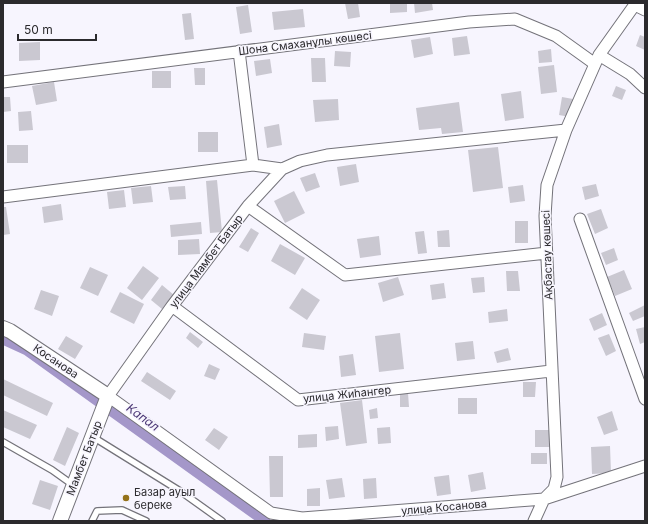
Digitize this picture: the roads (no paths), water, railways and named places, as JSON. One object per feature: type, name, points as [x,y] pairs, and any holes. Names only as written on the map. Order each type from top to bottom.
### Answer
[{"type":"street","points":[[635,4],[645,10]]},
{"type":"street","name":"Ақбастау көшесі","points":[[534,521],[544,499],[554,489],[557,477],[545,216],[547,185],[566,130],[597,59],[635,4]]},
{"type":"street","name":"Шона Смаханұлы көшесі","points":[[3,82],[469,22],[515,19],[556,36],[597,59],[630,74],[645,88]]},
{"type":"street","points":[[239,51],[253,165]]},
{"type":"street","name":"улица Мамбет Батыр","points":[[108,396],[172,306],[248,206],[282,170],[300,161],[327,155],[566,130]]},
{"type":"street","points":[[3,197],[253,165],[282,170]]},
{"type":"street","points":[[248,206],[345,275],[547,253]]},
{"type":"street","points":[[580,219],[645,399]]},
{"type":"street","name":"улица Жиhангер","points":[[172,306],[298,400],[551,372]]},
{"type":"street","name":"Косанова","points":[[3,328],[10,331],[108,396]]},
{"type":"street","name":"Мамбет Батыр","points":[[60,521],[108,396]]},
{"type":"street","name":"улица Косанова","points":[[108,396],[271,513],[302,518],[544,499],[645,466]]},
{"type":"street","points":[[271,513],[282,521]]},
{"type":"lane","points":[[93,436],[180,491],[222,521]]},
{"type":"lane","points":[[3,442],[52,470],[73,485]]},
{"type":"lane","points":[[92,521],[97,511],[122,510],[146,521]]},
{"type":"waterway","name":"Капал","points":[[3,339],[27,350],[265,521]]},
{"type":"place","name":"Базар ауыл береке","points":[[126,498]]}]
